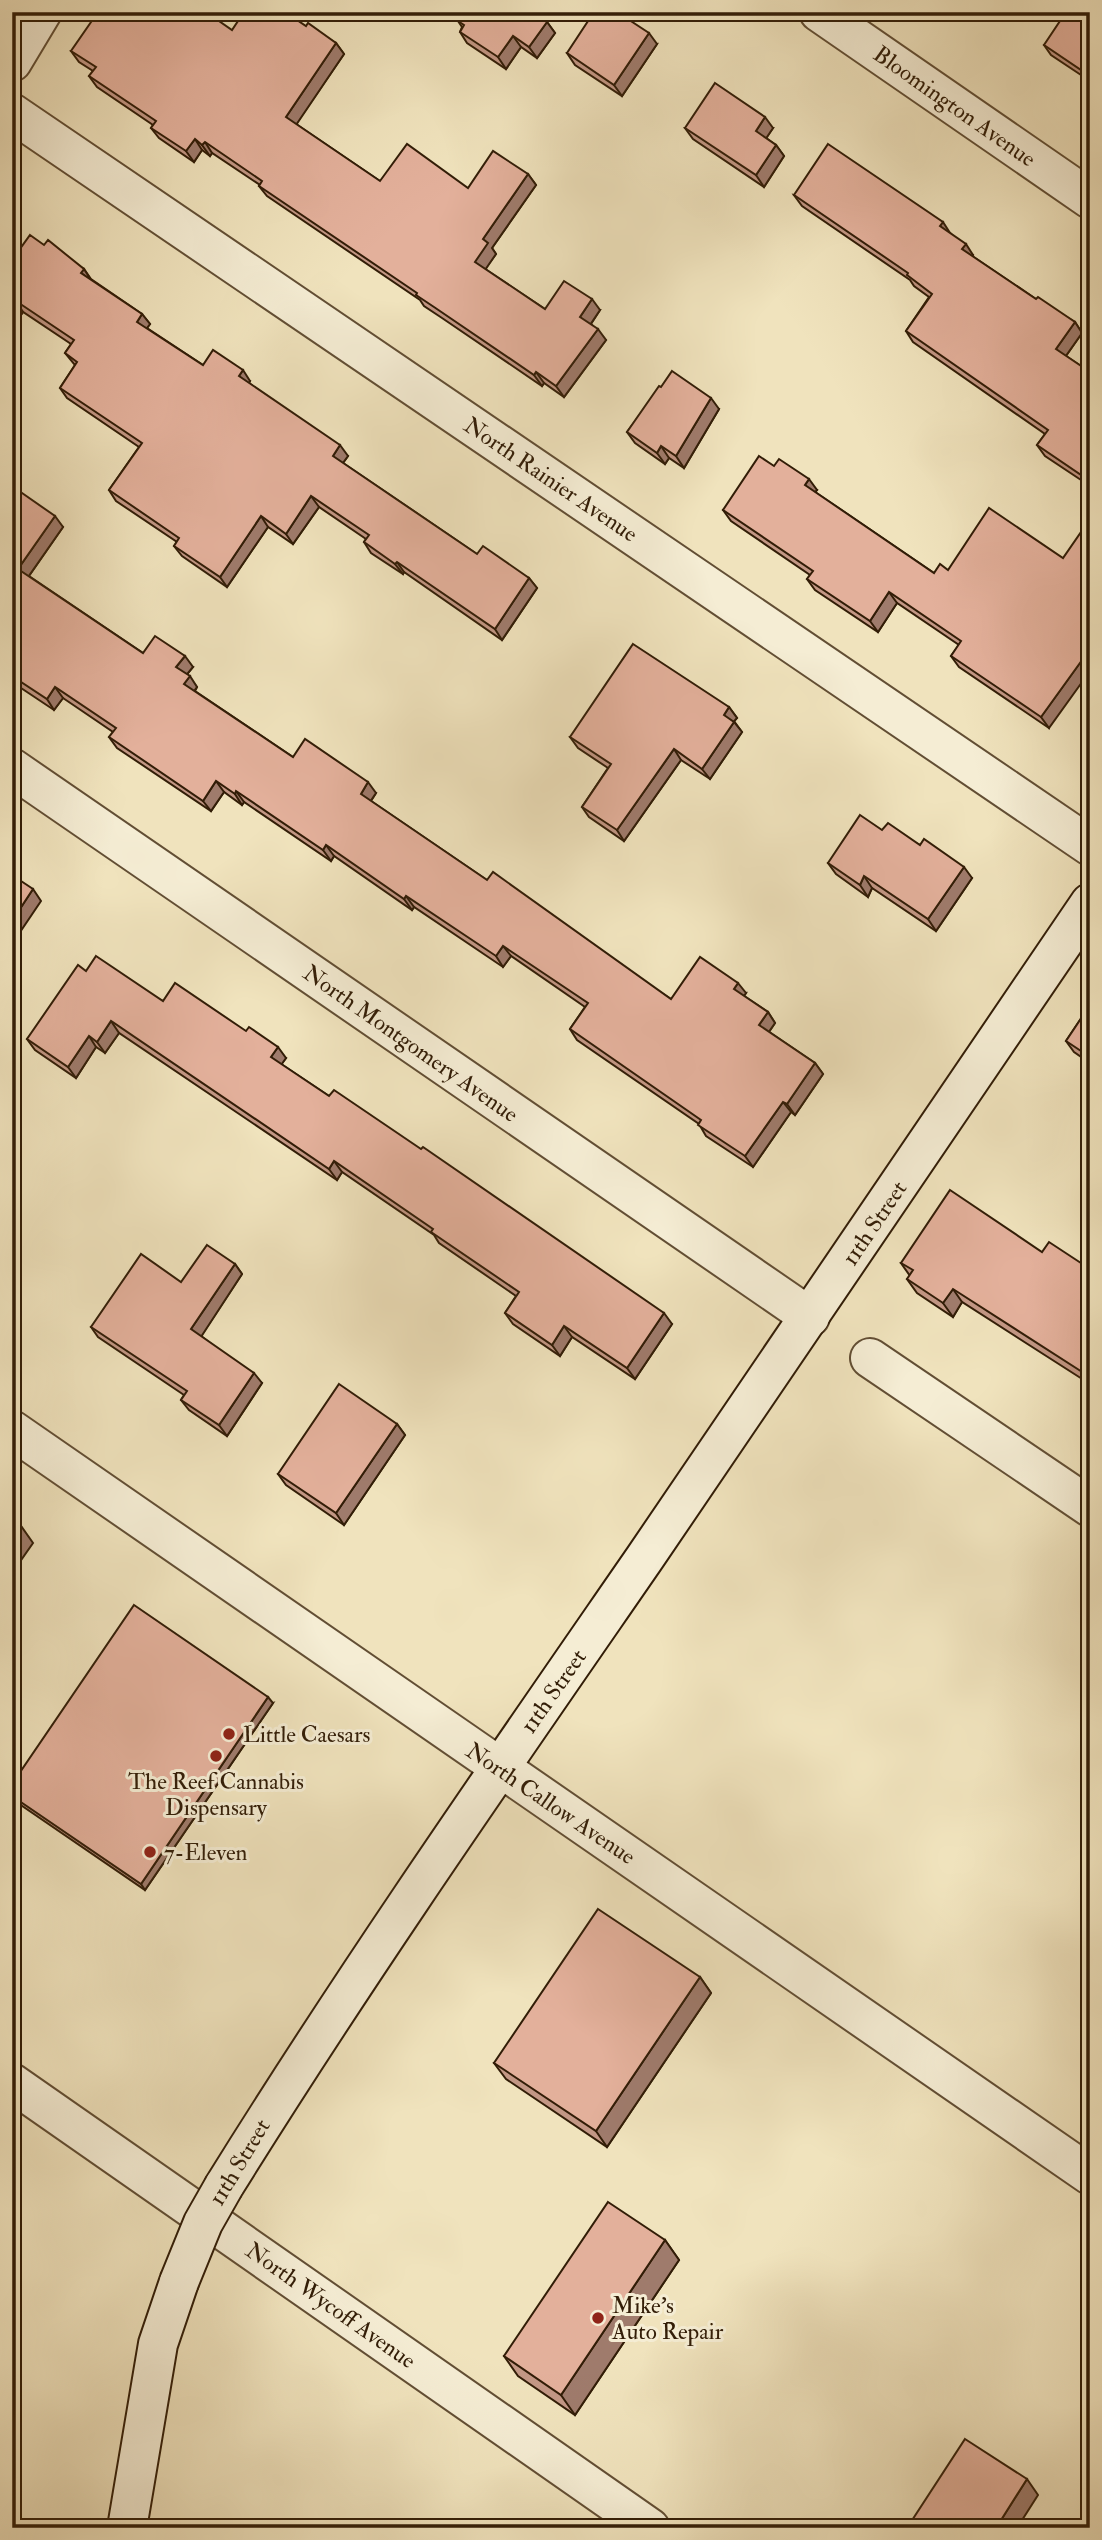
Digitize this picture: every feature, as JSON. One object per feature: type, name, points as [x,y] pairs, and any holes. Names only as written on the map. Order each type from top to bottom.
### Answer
[{"type":"street","points":[[12,62],[42,12]]},
{"type":"street","name":"Bloomington Avenue","points":[[820,12],[1090,199]]},
{"type":"street","name":"North Rainier Avenue","points":[[12,113],[1090,846]]},
{"type":"street","name":"North Montgomery Avenue","points":[[12,768],[810,1317]]},
{"type":"street","name":"11th Street","points":[[127,2528],[158,2344],[203,2222],[223,2186],[332,2017],[499,1769],[1090,903]]},
{"type":"street","points":[[870,1358],[1090,1507]]},
{"type":"street","name":"North Callow Avenue","points":[[12,1430],[1090,2175]]},
{"type":"street","name":"North Wycoff Avenue","points":[[12,2083],[650,2528]]},
{"type":"building","points":[[98,12],[206,12],[232,30],[244,12],[285,12],[306,26],[308,23],[336,43],[286,117],[380,181],[407,144],[468,188],[493,151],[528,174],[483,239],[488,243],[475,262],[545,309],[564,281],[592,299],[580,317],[598,329],[556,386],[536,372],[534,375],[259,186],[262,181],[205,142],[202,145],[195,139],[186,151],[151,128],[156,121],[89,76],[96,67],[71,51]]},
{"type":"building","points":[[464,12],[533,12],[547,22],[529,47],[513,36],[498,57],[460,32],[464,25],[458,21]]},
{"type":"building","points":[[594,12],[617,12],[649,33],[614,85],[567,53]]},
{"type":"building","points":[[1066,12],[1090,12],[1090,76],[1044,45]]},
{"type":"building","points":[[715,83],[765,117],[756,131],[776,145],[756,175],[685,128]]},
{"type":"building","points":[[828,144],[943,222],[940,226],[966,244],[962,249],[1075,322],[1056,349],[1090,372],[1090,481],[1037,445],[1048,430],[906,331],[932,294],[907,275],[908,273],[794,195]]},
{"type":"building","points":[[30,235],[44,245],[48,240],[84,269],[81,273],[142,314],[137,322],[203,365],[213,350],[243,370],[239,376],[340,445],[333,456],[477,554],[483,546],[529,578],[495,629],[364,542],[369,535],[311,496],[286,534],[261,516],[220,577],[174,546],[179,538],[109,490],[142,443],[60,388],[77,362],[65,353],[74,340],[16,301],[12,306],[12,260]]},
{"type":"building","points":[[672,371],[711,398],[676,456],[661,446],[657,453],[627,432]]},
{"type":"building","points":[[759,456],[774,466],[779,459],[809,479],[805,485],[934,573],[940,564],[948,570],[989,508],[1063,558],[1090,519],[1090,649],[1041,717],[951,656],[961,641],[889,592],[870,621],[807,579],[813,571],[723,510]]},
{"type":"building","points":[[12,486],[55,516],[18,569],[143,653],[155,636],[185,656],[176,667],[190,676],[184,684],[293,757],[305,739],[368,782],[361,794],[487,880],[493,872],[671,999],[700,957],[738,983],[734,989],[768,1012],[759,1025],[815,1063],[787,1104],[783,1102],[745,1156],[698,1125],[701,1120],[570,1029],[588,1003],[503,946],[496,956],[406,896],[404,899],[326,845],[323,850],[236,791],[235,794],[216,781],[203,801],[109,737],[116,728],[55,687],[47,699],[12,676]]},
{"type":"building","points":[[633,644],[729,707],[724,715],[734,722],[702,769],[674,749],[617,830],[582,807],[611,764],[570,737]]},
{"type":"building","points":[[860,815],[882,830],[888,823],[920,845],[924,839],[964,867],[928,919],[864,876],[860,885],[828,863]]},
{"type":"building","points":[[12,875],[33,889],[12,921]]},
{"type":"building","points":[[96,956],[163,1001],[175,983],[246,1031],[249,1027],[278,1047],[271,1057],[329,1096],[334,1090],[421,1149],[423,1147],[664,1313],[627,1368],[564,1326],[552,1345],[505,1313],[519,1292],[334,1161],[329,1169],[111,1021],[97,1042],[89,1036],[68,1067],[27,1039],[78,965],[86,971]]},
{"type":"building","points":[[1090,1005],[1090,1057],[1066,1041]]},
{"type":"building","points":[[950,1190],[1042,1252],[1049,1242],[1090,1269],[1090,1377],[953,1289],[943,1303],[907,1279],[913,1270],[901,1263]]},
{"type":"building","points":[[207,1245],[235,1264],[191,1329],[254,1373],[219,1425],[181,1400],[187,1391],[91,1327],[141,1254],[181,1282]]},
{"type":"building","points":[[339,1384],[397,1424],[336,1513],[278,1474]]},
{"type":"building","points":[[12,1518],[19,1523],[12,1532]]},
{"type":"building","points":[[134,1605],[268,1697],[141,1884],[12,1796],[12,1784]]},
{"type":"building","points":[[598,1909],[700,1977],[596,2131],[494,2063]]},
{"type":"building","name":"Mike's Auto Repair","points":[[608,2202],[665,2240],[561,2395],[504,2356]]},
{"type":"building","points":[[965,2439],[1027,2479],[996,2528],[907,2528]]},
{"type":"place","name":"Little Caesars","points":[[229,1734]]},
{"type":"place","name":"The Reef Cannabis Dispensary","points":[[216,1756]]},
{"type":"place","name":"7-Eleven","points":[[150,1852]]},
{"type":"place","name":"Mike's Auto Repair","points":[[598,2318]]}]
